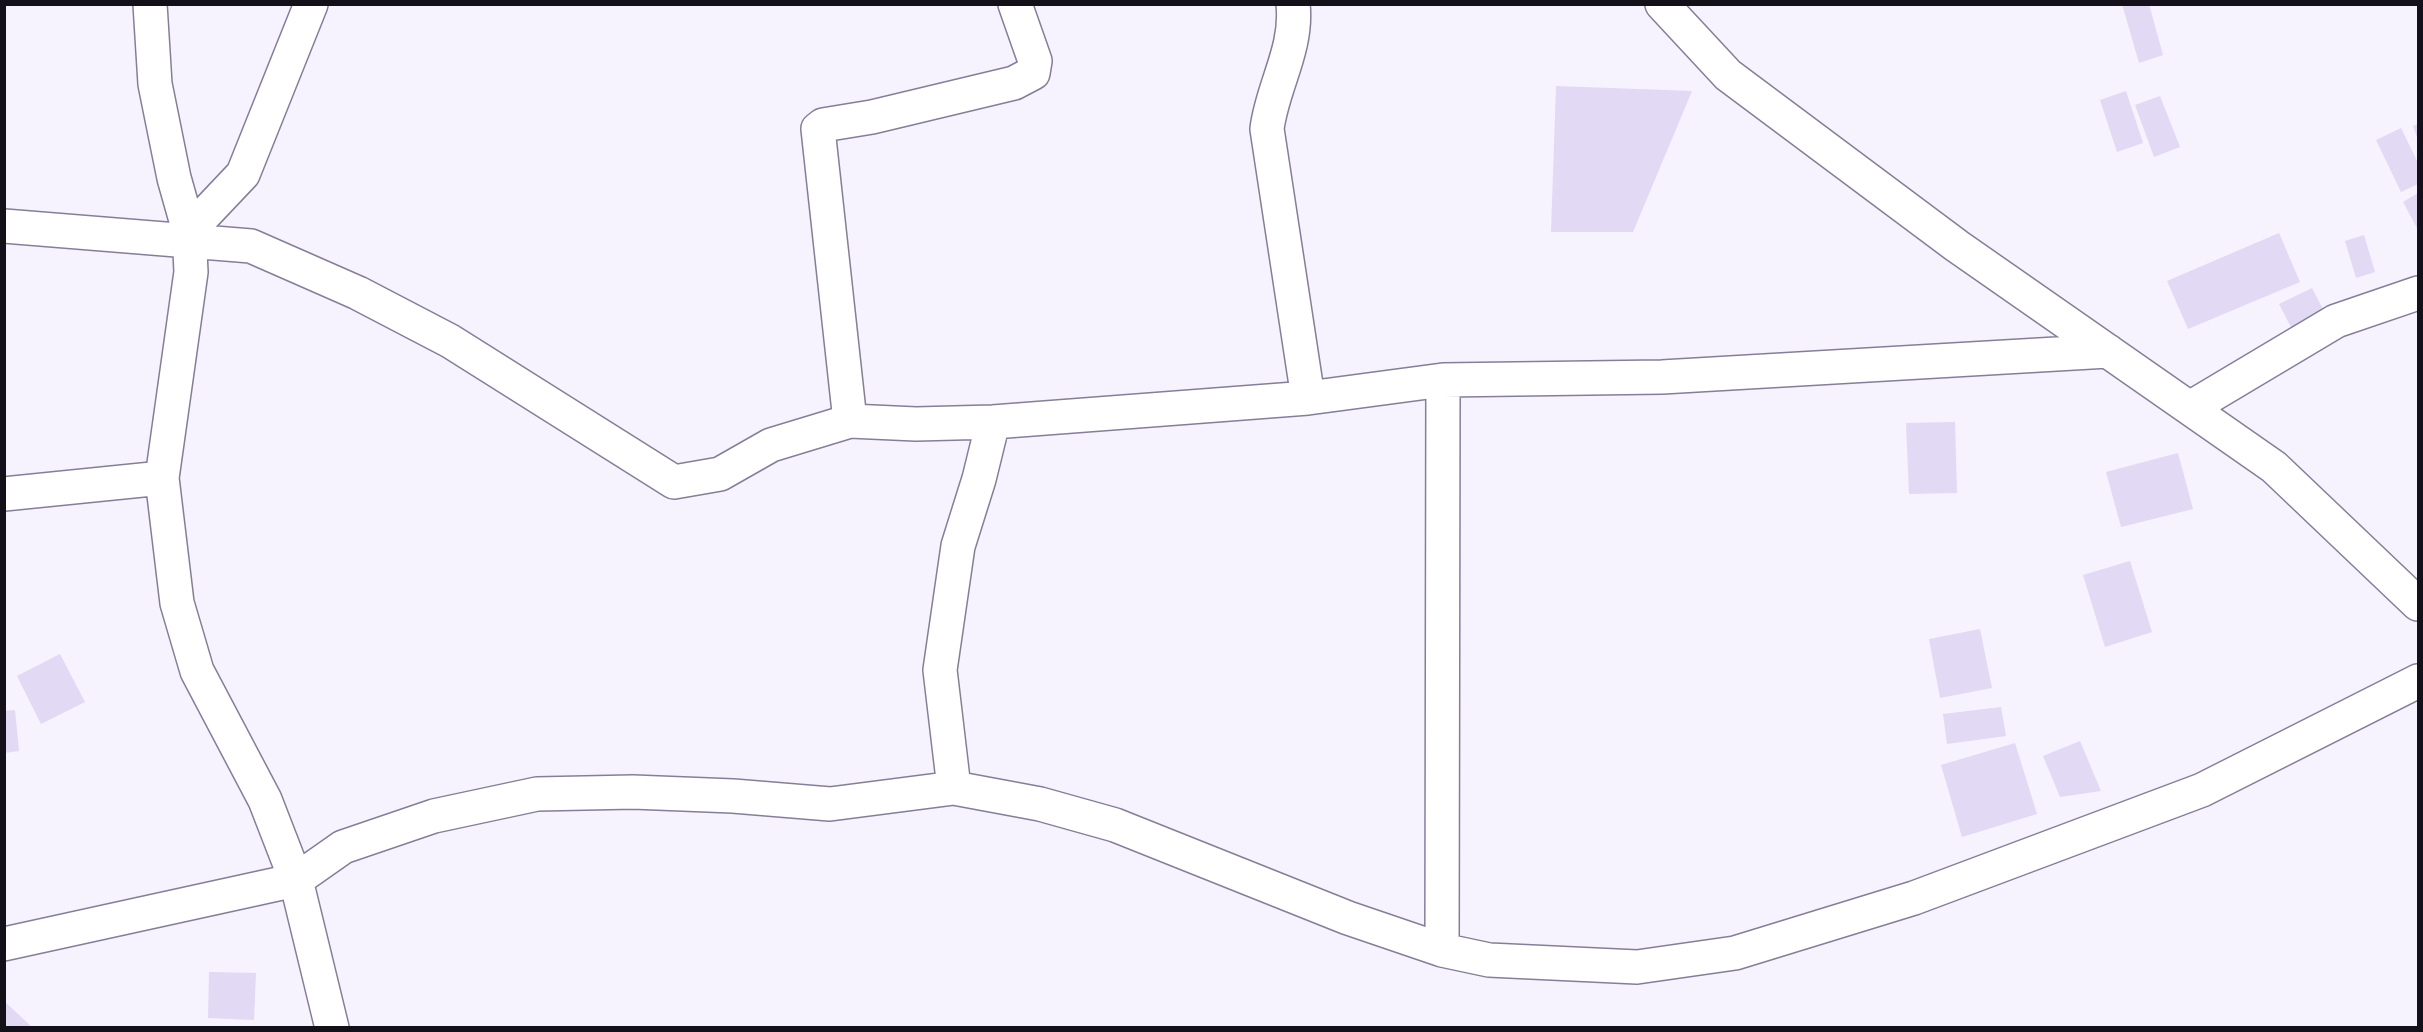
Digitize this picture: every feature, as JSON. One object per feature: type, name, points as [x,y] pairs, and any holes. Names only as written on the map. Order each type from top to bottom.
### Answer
[{"type":"street","points":[[150,4],[155,84],[174,178],[189,235],[191,272],[162,478],[177,603],[197,671],[265,800],[296,879],[332,1028]]},
{"type":"street","points":[[189,235],[243,174],[311,4]]},
{"type":"street","points":[[850,421],[818,129],[822,125],[872,117],[1014,83],[1033,73],[1035,62],[1015,4]]},
{"type":"street","points":[[1293,4],[1288,58],[1269,110],[1267,129],[1308,398]]},
{"type":"street","points":[[1662,4],[1728,75],[1957,246],[2274,467],[2418,604]]},
{"type":"street","points":[[4,226],[189,235],[251,246],[358,293],[450,341],[674,482],[720,474],[771,445],[850,421],[916,424],[993,422],[1308,398],[1443,380],[1662,377],[2108,351]]},
{"type":"street","points":[[2190,408],[2336,321],[2418,293]]},
{"type":"street","points":[[1442,950],[1443,380]]},
{"type":"street","points":[[954,788],[940,670],[958,546],[979,479],[993,422]]},
{"type":"street","points":[[4,494],[162,478]]},
{"type":"street","points":[[4,944],[296,879],[343,847],[434,816],[537,794],[633,792],[733,796],[830,804],[954,788],[1040,804],[1115,825],[1348,918],[1442,950],[1489,960],[1636,967],[1736,953],[1914,898],[2202,790],[2418,681]]},
{"type":"building","points":[[2122,4],[2149,4],[2163,55],[2139,63]]},
{"type":"building","points":[[1556,86],[1692,91],[1633,232],[1551,232]]},
{"type":"building","points":[[2126,91],[2143,143],[2117,152],[2100,100]]},
{"type":"building","points":[[2160,96],[2180,147],[2154,157],[2135,105]]},
{"type":"building","points":[[2418,124],[2418,140],[2413,126]]},
{"type":"building","points":[[2401,128],[2418,163],[2418,184],[2401,192],[2376,140]]},
{"type":"building","points":[[2418,193],[2418,230],[2403,202]]},
{"type":"building","points":[[2279,233],[2300,282],[2188,329],[2167,281]]},
{"type":"building","points":[[2364,235],[2375,272],[2356,278],[2345,241]]},
{"type":"building","points":[[2312,288],[2328,319],[2295,335],[2279,304]]},
{"type":"building","points":[[1955,422],[1957,493],[1909,494],[1906,423]]},
{"type":"building","points":[[2178,453],[2193,509],[2121,527],[2106,472]]},
{"type":"building","points":[[2130,561],[2152,632],[2105,647],[2083,575]]},
{"type":"building","points":[[1980,629],[1992,688],[1940,698],[1929,639]]},
{"type":"building","points":[[60,654],[85,702],[41,724],[17,676]]},
{"type":"building","points":[[2001,707],[2006,736],[1947,744],[1943,714]]},
{"type":"building","points":[[15,710],[19,751],[4,753],[4,711]]},
{"type":"building","points":[[2080,741],[2101,791],[2060,797],[2043,756]]},
{"type":"building","points":[[2015,743],[2037,814],[1962,837],[1941,765]]},
{"type":"building","points":[[209,972],[256,973],[254,1020],[208,1018]]},
{"type":"building","points":[[4,1001],[33,1028],[4,1028]]}]
